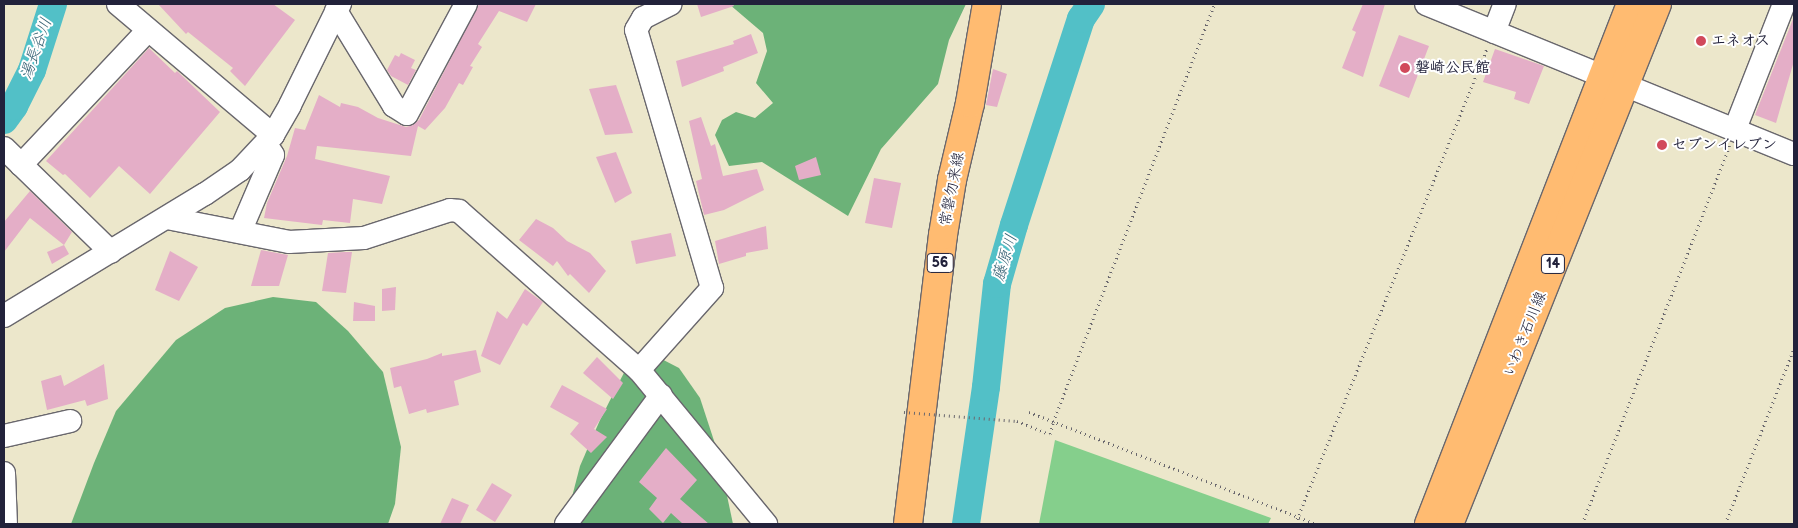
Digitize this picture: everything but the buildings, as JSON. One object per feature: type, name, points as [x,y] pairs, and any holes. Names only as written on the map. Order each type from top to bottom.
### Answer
[{"type":"main road","name":"常磐勿来線","points":[[908,524],[943,235],[952,180],[970,103],[988,4]]},
{"type":"main road","name":"いわき石川線","points":[[1449,524],[1614,80],[1631,4]]},
{"type":"main road","name":"いわき石川線","points":[[1430,524],[1614,80],[1657,4]]},
{"type":"street","points":[[118,4],[269,140],[273,155],[240,232]]},
{"type":"street","points":[[331,11],[394,106],[407,114],[466,4]]},
{"type":"street","points":[[640,370],[712,288],[636,30],[643,18],[671,4]]},
{"type":"street","points":[[1426,4],[1794,154]]},
{"type":"street","points":[[1494,32],[1505,4]]},
{"type":"street","points":[[1735,129],[1784,4]]},
{"type":"street","points":[[7,313],[111,252],[240,170],[269,140],[290,105],[331,11]]},
{"type":"street","points":[[21,165],[148,30]]},
{"type":"street","points":[[4,148],[111,252]]},
{"type":"street","points":[[166,218],[289,242],[364,238],[450,210],[459,211],[640,370],[766,524]]},
{"type":"street","points":[[566,524],[661,395]]},
{"type":"street","points":[[4,436],[70,420]]},
{"type":"street","points":[[4,474],[6,524]]},
{"type":"path","points":[[904,412],[1017,421],[1050,434],[1214,4]]},
{"type":"path","points":[[1295,524],[1494,32]]},
{"type":"path","points":[[1582,524],[1735,129]]},
{"type":"path","points":[[1725,524],[1794,348]]},
{"type":"path","points":[[1029,412],[1316,524]]},
{"type":"green space","points":[[729,4],[966,4],[949,40],[938,84],[881,149],[848,216],[762,162],[729,166],[715,135],[722,120],[736,112],[755,118],[773,103],[756,83],[767,51],[763,33]]},
{"type":"green space","points":[[273,297],[316,302],[348,331],[383,372],[401,447],[395,504],[388,524],[71,524],[116,411],[176,340],[225,308]]},
{"type":"green space","points":[[650,353],[679,368],[700,398],[718,453],[733,524],[565,524],[580,466],[600,420],[632,357]]},
{"type":"green space","points":[[1055,440],[1271,518],[1268,524],[1039,524]]},
{"type":"waterway","name":"湯長谷川","points":[[4,120],[14,106],[32,70],[53,4]]},
{"type":"waterway","name":"藤原川","points":[[966,524],[986,387],[997,284],[1014,225],[1081,19],[1091,4]]},
{"type":"place","name":"エネオス","points":[[1701,41]]},
{"type":"place","name":"磐崎公民館","points":[[1405,68]]},
{"type":"place","name":"セブンイレブン","points":[[1662,145]]}]
